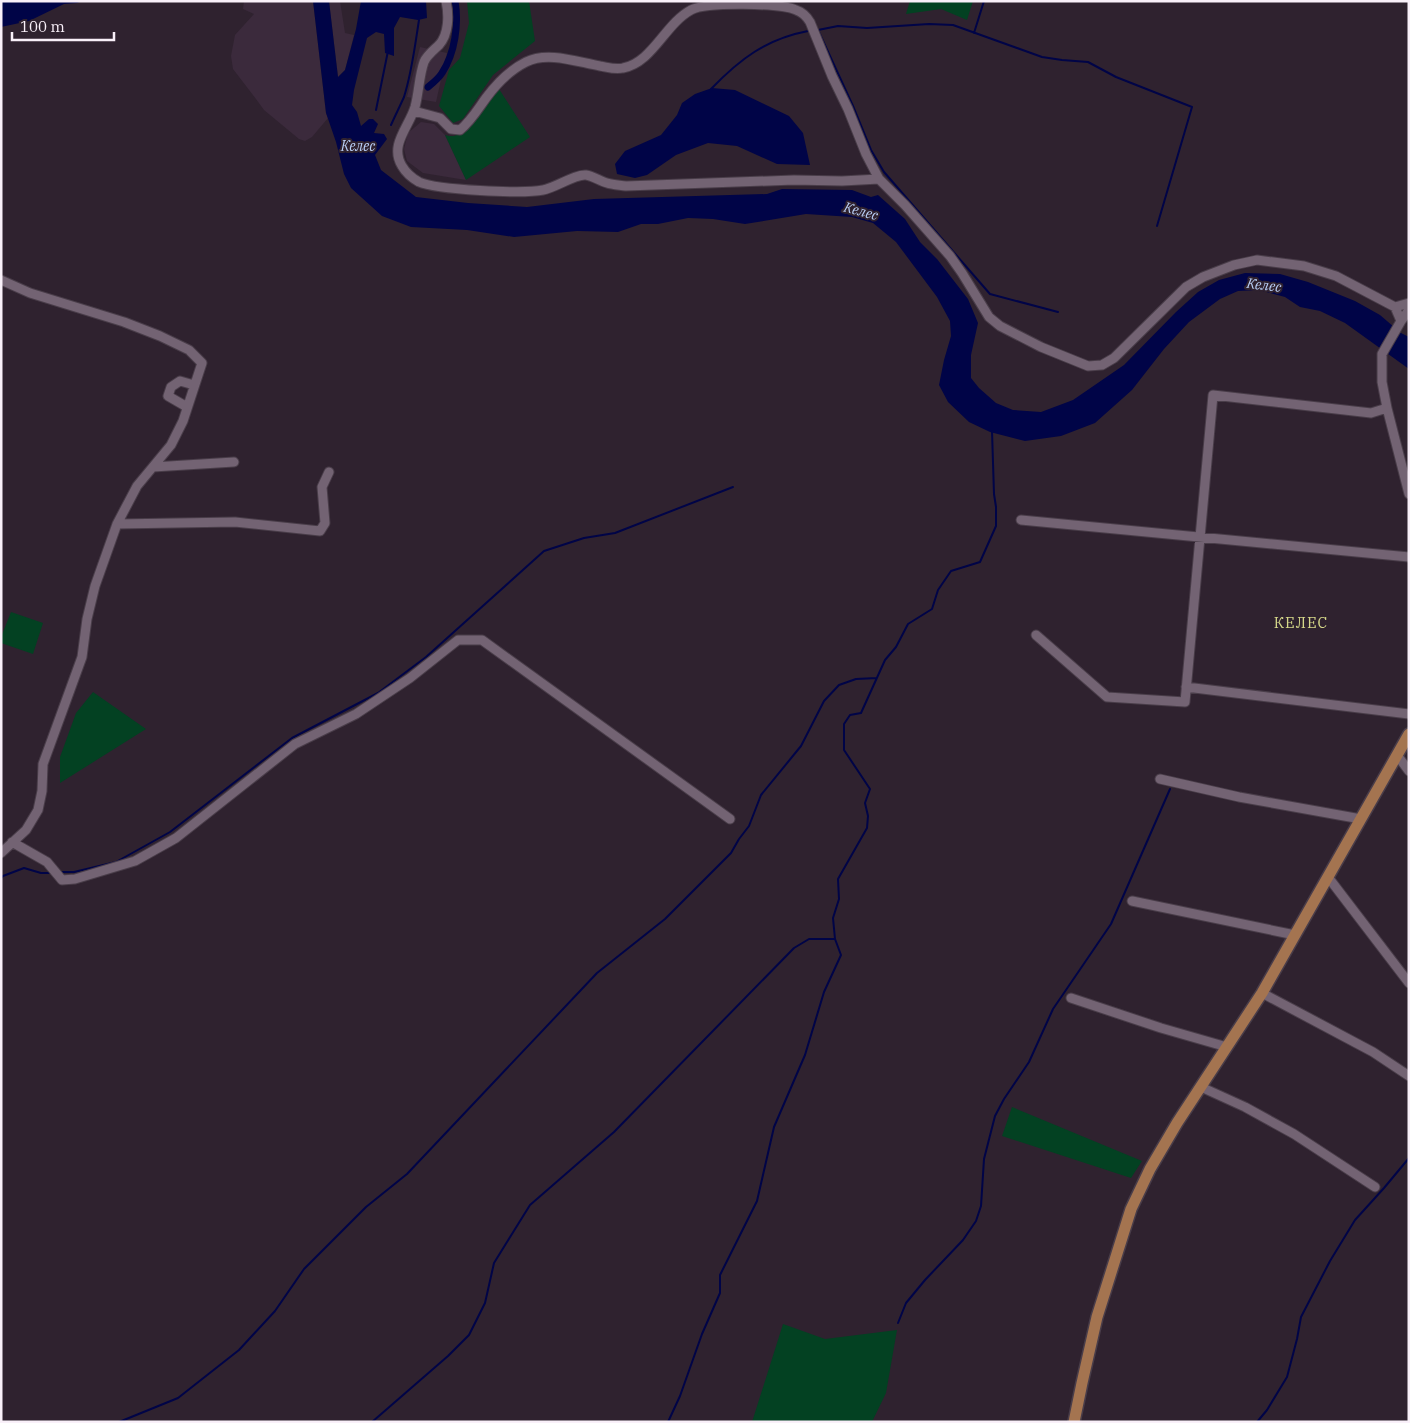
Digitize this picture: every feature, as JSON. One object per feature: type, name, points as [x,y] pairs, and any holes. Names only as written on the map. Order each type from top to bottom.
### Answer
[{"type":"main road","points":[[1074,1422],[1097,1318],[1131,1209],[1150,1169],[1177,1123],[1262,993],[1409,734]]},
{"type":"street","points":[[446,1],[446,32],[443,39],[425,60],[414,111],[402,133],[397,150],[402,166],[417,181],[429,185],[522,192],[542,191],[556,187],[581,175],[607,183],[626,186],[879,179]]},
{"type":"street","points":[[414,111],[440,118],[451,129],[460,130],[469,122],[487,96],[506,76],[528,61],[554,57],[608,68],[622,68],[632,66],[645,56],[682,16],[698,7],[715,5],[772,5],[796,10],[805,15],[810,22],[866,154],[879,179],[906,205],[950,256],[989,317],[1000,326],[1088,366],[1102,364],[1114,358],[1186,287],[1203,277],[1234,265],[1257,260],[1304,266],[1352,284],[1395,307],[1401,321]]},
{"type":"street","points":[[1,280],[30,293],[124,322],[160,336],[189,350],[202,363],[183,421],[171,445],[137,486],[118,524],[95,586],[87,619],[82,657],[43,764],[42,791],[38,810],[26,830],[1,853]]},
{"type":"street","points":[[1395,307],[1409,303]]},
{"type":"street","points":[[1409,310],[1382,354],[1382,382],[1387,408],[1409,492]]},
{"type":"street","points":[[187,407],[168,396],[171,387],[180,381],[194,385]]},
{"type":"street","points":[[1036,635],[1108,696],[1185,702],[1213,395],[1371,413],[1387,408]]},
{"type":"street","points":[[153,467],[234,462]]},
{"type":"street","points":[[118,524],[235,522],[320,531],[325,523],[322,487],[329,472]]},
{"type":"street","points":[[1021,520],[1409,557]]},
{"type":"street","points":[[12,842],[48,862],[62,880],[75,879],[135,860],[176,838],[295,744],[356,714],[410,678],[458,640],[482,640],[730,819]]},
{"type":"street","points":[[1186,687],[1409,714]]},
{"type":"street","points":[[1397,756],[1409,771]]},
{"type":"street","points":[[1160,779],[1239,797],[1361,819]]},
{"type":"street","points":[[1328,877],[1409,983]]},
{"type":"street","points":[[1132,901],[1295,935]]},
{"type":"street","points":[[1262,993],[1373,1052],[1409,1076]]},
{"type":"street","points":[[1071,998],[1161,1028],[1227,1047]]},
{"type":"street","points":[[1201,1087],[1246,1107],[1294,1134],[1375,1187]]},
{"type":"shaded area","points":[[244,1],[313,1],[328,118],[312,137],[305,141],[299,139],[264,110],[233,69],[231,56],[235,35],[254,14],[243,9]]},
{"type":"shaded area","points":[[329,1],[340,1],[345,33],[354,35],[345,70],[338,77]]},
{"type":"shaded area","points":[[420,47],[447,53],[436,102],[407,97]]},
{"type":"shaded area","points":[[421,122],[434,124],[445,135],[466,180],[423,173],[407,161],[404,149],[408,133]]},
{"type":"green space","points":[[467,1],[529,1],[535,41],[493,75],[463,119],[453,123],[439,106],[449,70],[460,58],[469,23]]},
{"type":"green space","points":[[910,1],[973,1],[967,20],[941,9],[906,14]]},
{"type":"green space","points":[[499,89],[530,137],[466,180],[445,135],[454,136],[467,128]]},
{"type":"green space","points":[[11,612],[43,623],[33,654],[1,643],[1,637]]},
{"type":"green space","points":[[93,692],[146,729],[60,783],[60,757],[76,713]]},
{"type":"green space","points":[[1012,1107],[1142,1161],[1131,1178],[1002,1136]]},
{"type":"green space","points":[[783,1324],[825,1339],[897,1330],[886,1393],[872,1422],[752,1422]]},
{"type":"water","points":[[1,1],[82,1],[64,4],[29,21],[1,27]]},
{"type":"water","name":"Келес","points":[[313,1],[329,1],[338,77],[345,70],[361,1],[426,1],[427,18],[418,20],[400,17],[394,28],[394,56],[385,53],[384,34],[376,32],[367,38],[352,105],[357,112],[361,126],[369,119],[373,119],[378,124],[374,133],[384,134],[387,139],[375,155],[381,170],[416,197],[527,207],[594,199],[767,194],[782,189],[852,190],[871,197],[878,195],[905,219],[920,242],[937,259],[968,299],[978,323],[971,355],[971,378],[996,403],[1013,410],[1041,412],[1073,400],[1124,365],[1198,292],[1219,280],[1245,273],[1280,274],[1308,282],[1355,301],[1380,315],[1401,333],[1409,337],[1409,369],[1345,323],[1320,311],[1300,307],[1285,297],[1259,290],[1238,291],[1220,299],[1189,322],[1164,349],[1132,390],[1095,423],[1061,436],[1025,441],[990,432],[969,422],[948,402],[939,385],[951,336],[950,321],[937,297],[896,242],[873,223],[852,217],[806,214],[745,224],[713,219],[688,218],[658,224],[641,224],[618,232],[577,231],[514,237],[467,230],[411,227],[382,216],[351,188],[344,174],[326,113]]},
{"type":"water","points":[[712,88],[735,90],[789,116],[803,133],[810,165],[777,164],[737,146],[708,143],[676,155],[647,175],[635,178],[617,174],[615,164],[625,151],[661,135],[677,115],[682,103],[695,94]]},
{"type":"waterway","points":[[428,87],[441,75],[450,57],[456,29],[455,1]]},
{"type":"waterway","points":[[974,33],[984,1]]},
{"type":"waterway","points":[[391,125],[407,88],[419,20]]},
{"type":"waterway","points":[[818,30],[838,26],[867,28],[929,24],[953,25],[1042,57],[1088,62],[1116,77],[1192,107],[1157,226]]},
{"type":"waterway","points":[[818,30],[871,150],[884,172],[990,294],[1058,312]]},
{"type":"waterway","points":[[711,89],[732,68],[766,45],[779,39],[808,31]]},
{"type":"waterway","points":[[376,110],[388,51]]},
{"type":"waterway","points":[[668,1422],[720,1293],[720,1275],[757,1201],[774,1127],[805,1055],[824,992],[841,955],[835,939],[833,918],[839,899],[838,879],[867,828],[868,816],[865,803],[870,789],[844,750],[844,724],[850,715],[861,713],[885,660],[896,647],[908,624],[932,609],[938,590],[951,571],[980,562],[996,526],[992,431]]},
{"type":"waterway","points":[[61,872],[74,872],[116,862],[170,832],[292,738],[378,693],[426,657],[544,551],[584,538],[615,533],[733,487]]},
{"type":"waterway","points":[[119,1422],[178,1398],[239,1350],[275,1311],[304,1269],[366,1207],[407,1174],[597,973],[665,919],[731,853],[749,826],[761,795],[801,746],[824,701],[839,685],[856,679],[877,678]]},
{"type":"waterway","points":[[898,1323],[906,1303],[963,1240],[976,1221],[981,1206],[984,1159],[995,1116],[1029,1062],[1053,1009],[1111,924],[1170,789]]},
{"type":"waterway","points":[[1,878],[24,868],[41,873],[51,873]]},
{"type":"waterway","points":[[372,1422],[448,1356],[469,1335],[485,1303],[494,1263],[530,1205],[614,1132],[794,948],[809,939],[835,939]]},
{"type":"waterway","points":[[1257,1422],[1267,1410],[1287,1377],[1301,1317],[1330,1261],[1355,1220],[1409,1158]]},
{"type":"district","name":"КЕЛЕС","points":[[1301,623]]}]
